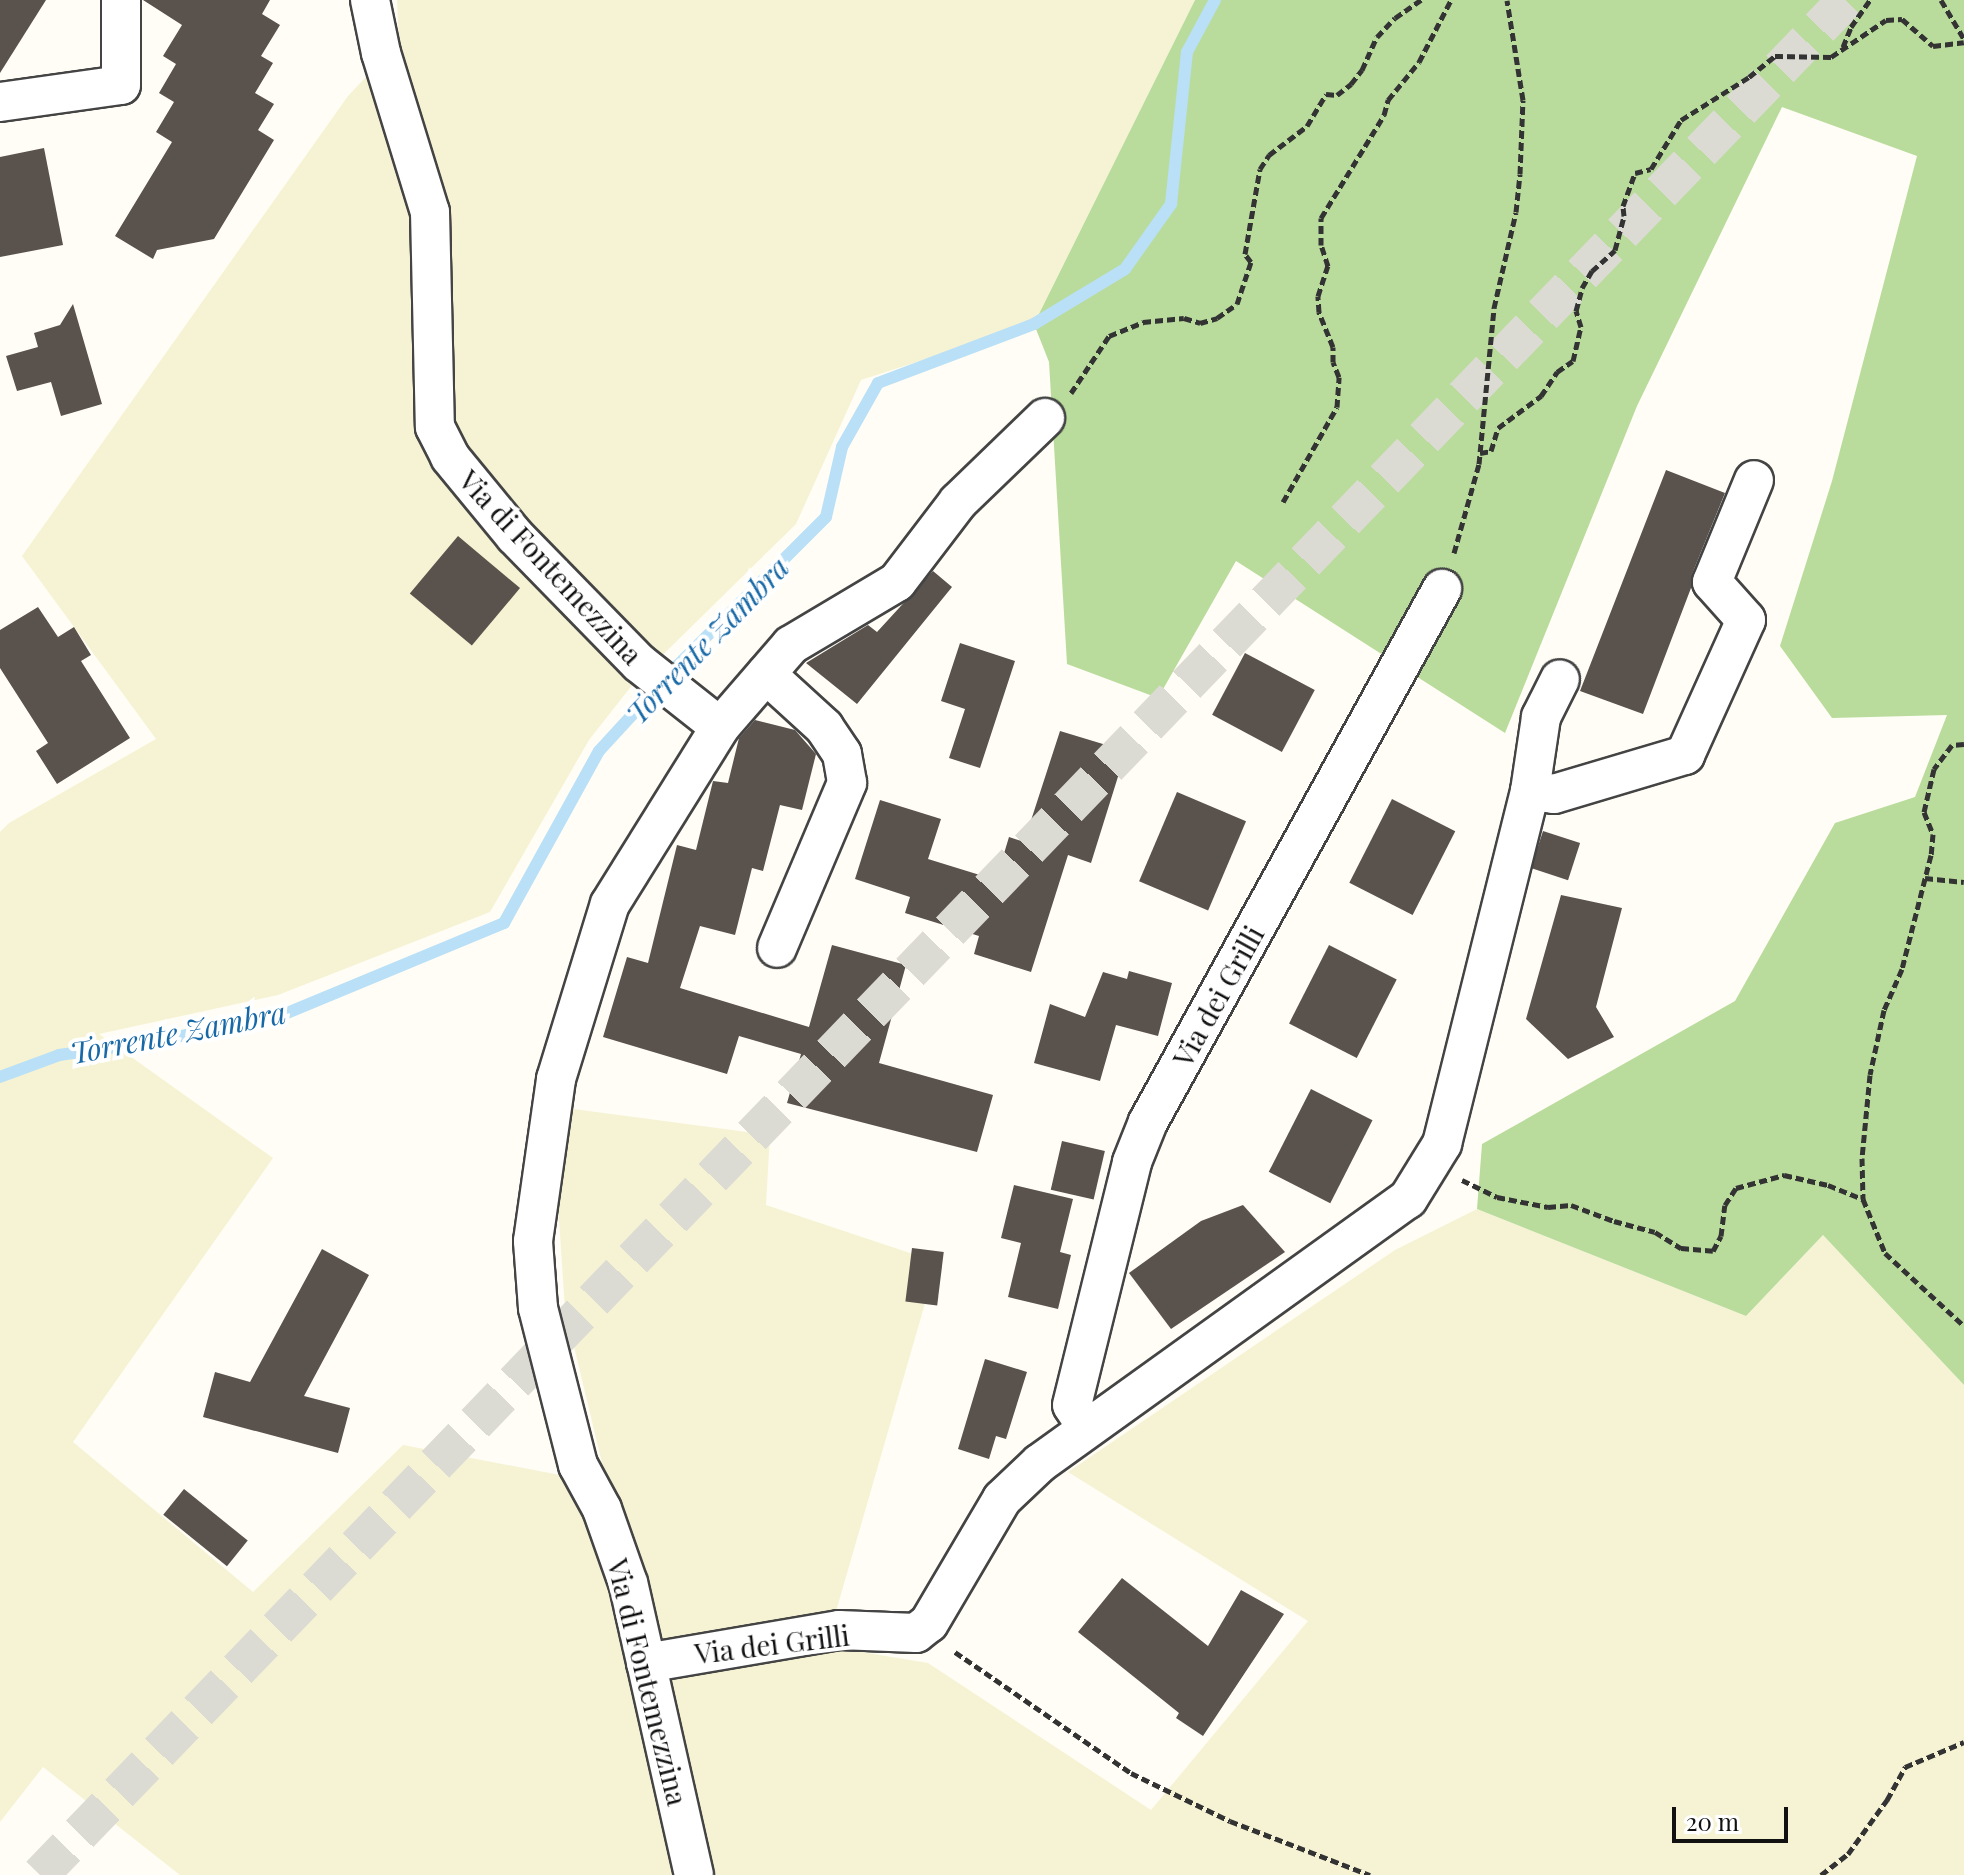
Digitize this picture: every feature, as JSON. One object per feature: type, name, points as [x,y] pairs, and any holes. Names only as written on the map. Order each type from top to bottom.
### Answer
[{"type":"street","points":[[0,102],[121,85],[121,0]]},
{"type":"street","name":"Via di Fontemezzina","points":[[370,0],[381,53],[430,212],[435,427],[450,457],[515,536],[639,663],[720,727]]},
{"type":"street","name":"Via di Fontemezzina","points":[[694,1875],[628,1583],[602,1509],[578,1465],[538,1308],[533,1241],[556,1079],[610,904],[720,727],[791,645],[897,582],[958,502],[1055,409]]},
{"type":"street","points":[[1530,791],[1554,794],[1685,755],[1746,620],[1712,582],[1754,480]]},
{"type":"street","name":"Via dei Grilli","points":[[1087,1428],[1072,1405],[1132,1162],[1148,1122],[1442,589]]},
{"type":"street","points":[[766,674],[824,727],[842,754],[847,783],[777,948]]},
{"type":"street","points":[[922,1628],[929,1623],[1002,1499],[1040,1463],[1408,1199],[1442,1144],[1530,791],[1541,717],[1560,679]]},
{"type":"street","name":"Via dei Grilli","points":[[646,1663],[839,1630],[892,1634],[916,1633],[922,1628]]},
{"type":"path","points":[[1055,409],[1109,336],[1152,321],[1184,318],[1200,323],[1217,318],[1237,304],[1251,262],[1245,254],[1260,169],[1269,155],[1307,126],[1326,94],[1337,95],[1351,84],[1362,70],[1377,37],[1395,18],[1421,0]]},
{"type":"path","points":[[1283,502],[1337,407],[1339,377],[1333,362],[1333,347],[1319,312],[1318,296],[1328,266],[1321,245],[1321,218],[1384,115],[1388,100],[1419,62],[1451,0]]},
{"type":"path","points":[[1442,589],[1480,453],[1494,308],[1516,212],[1523,100],[1507,0]]},
{"type":"path","points":[[1843,48],[1851,27],[1870,0]]},
{"type":"path","points":[[1480,453],[1491,451],[1498,428],[1541,396],[1557,372],[1573,361],[1581,327],[1576,311],[1582,288],[1592,271],[1615,250],[1624,216],[1623,206],[1635,173],[1651,169],[1681,120],[1749,77],[1775,56],[1831,57],[1886,20],[1902,19],[1933,46],[1964,40],[1941,0]]},
{"type":"path","points":[[1964,744],[1952,745],[1934,769],[1924,812],[1933,834],[1925,878],[1902,969],[1884,1010],[1870,1075],[1862,1158],[1863,1199],[1885,1253],[1964,1326]]},
{"type":"path","points":[[1925,878],[1964,882]]},
{"type":"path","points":[[1432,1161],[1456,1178],[1497,1197],[1548,1207],[1571,1205],[1655,1232],[1681,1248],[1713,1251],[1721,1236],[1725,1205],[1736,1188],[1784,1175],[1828,1185],[1863,1199]]},
{"type":"path","points":[[922,1628],[1131,1773],[1230,1821],[1370,1875]]},
{"type":"path","points":[[1821,1875],[1848,1854],[1887,1800],[1905,1767],[1964,1742]]},
{"type":"shaded area","points":[[397,0],[1195,0],[1034,324],[861,380],[796,524],[633,684],[589,740],[490,912],[278,995],[99,1034],[273,1158],[73,1442],[253,1592],[403,1445],[607,1484],[565,1309],[558,1205],[566,1108],[770,1135],[766,1205],[937,1262],[826,1646],[928,1663],[1151,1810],[1308,1621],[1068,1472],[1395,1250],[1477,1209],[1746,1316],[1823,1235],[1964,1385],[1964,1875],[715,1875],[713,1870],[698,1875],[180,1875],[43,1767],[0,1822],[0,832],[9,823],[156,739],[22,556],[348,96],[399,42]]},
{"type":"green space","points":[[1195,0],[1964,0],[1964,1385],[1823,1235],[1746,1316],[1477,1209],[1482,1144],[1735,1001],[1835,823],[1915,797],[1947,715],[1832,718],[1780,646],[1832,481],[1917,156],[1782,107],[1637,406],[1505,733],[1236,561],[1158,698],[1067,664],[1049,362],[1034,324]]},
{"type":"building","points":[[0,0],[46,0],[0,73]]},
{"type":"building","points":[[143,0],[270,0],[262,14],[280,25],[261,56],[273,63],[255,93],[274,104],[258,130],[274,140],[214,239],[157,250],[153,259],[115,236],[172,142],[156,132],[174,102],[159,93],[176,64],[163,56],[182,25]]},
{"type":"building","points":[[44,148],[63,245],[0,257],[0,157]]},
{"type":"building","points":[[73,304],[102,404],[61,416],[51,382],[17,391],[6,356],[38,347],[34,333],[60,325]]},
{"type":"building","points":[[1666,470],[1725,493],[1692,574],[1691,588],[1643,714],[1580,691]]},
{"type":"building","points":[[458,536],[520,588],[472,646],[410,593]]},
{"type":"building","points":[[933,571],[952,587],[857,704],[806,663],[868,625],[877,632]]},
{"type":"building","points":[[38,607],[58,637],[74,627],[91,655],[81,661],[130,738],[57,784],[36,751],[48,743],[0,668],[0,630]]},
{"type":"building","points":[[960,643],[1015,661],[980,768],[949,758],[965,709],[941,701]]},
{"type":"building","points":[[1245,653],[1315,690],[1282,752],[1212,715]]},
{"type":"building","points":[[755,720],[795,730],[816,754],[802,810],[780,805],[763,871],[752,868],[735,935],[700,926],[680,988],[809,1027],[832,945],[906,965],[879,1063],[993,1095],[977,1152],[787,1103],[801,1054],[739,1036],[727,1074],[603,1037],[627,957],[648,963],[677,845],[696,850],[713,781],[728,783],[739,738]]},
{"type":"building","points":[[1060,731],[1126,751],[1091,863],[1068,855],[1031,972],[974,954],[979,936],[905,913],[910,897],[855,879],[880,800],[941,819],[928,859],[996,880],[1009,837],[1024,842]]},
{"type":"building","points":[[1177,792],[1246,821],[1208,911],[1139,881]]},
{"type":"building","points":[[1392,799],[1455,831],[1413,915],[1349,883]]},
{"type":"building","points":[[1543,831],[1580,843],[1568,880],[1531,868]]},
{"type":"building","points":[[1561,895],[1622,908],[1596,1007],[1614,1037],[1568,1059],[1526,1019]]},
{"type":"building","points":[[1329,945],[1397,980],[1357,1058],[1289,1023]]},
{"type":"building","points":[[1129,971],[1172,983],[1158,1036],[1116,1025],[1100,1081],[1034,1063],[1050,1004],[1085,1017],[1103,972],[1127,979]]},
{"type":"building","points":[[1311,1089],[1372,1120],[1330,1203],[1269,1172]]},
{"type":"building","points":[[1062,1141],[1105,1151],[1094,1200],[1051,1190]]},
{"type":"building","points":[[1014,1185],[1073,1199],[1060,1252],[1071,1255],[1058,1309],[1008,1297],[1021,1243],[1001,1238]]},
{"type":"building","points":[[1243,1205],[1285,1252],[1171,1329],[1129,1273],[1201,1221]]},
{"type":"building","points":[[912,1248],[944,1252],[937,1305],[905,1302]]},
{"type":"building","points":[[322,1249],[369,1275],[304,1396],[350,1408],[338,1453],[203,1417],[215,1372],[250,1382]]},
{"type":"building","points":[[985,1359],[1027,1372],[1006,1439],[996,1436],[989,1459],[958,1449]]},
{"type":"building","points":[[184,1489],[248,1541],[227,1566],[163,1515]]},
{"type":"building","points":[[1122,1578],[1208,1646],[1241,1590],[1284,1614],[1203,1736],[1176,1718],[1179,1713],[1078,1632]]},
{"type":"waterway","name":"Torrente Zambra","points":[[0,1077],[59,1055],[158,1041],[287,1013],[504,923],[599,751],[678,665],[826,517],[842,447],[878,383],[1034,324],[1125,269],[1171,204],[1187,52],[1215,0]]},
{"type":"tunnel","points":[[40,1875],[1846,0]]}]
